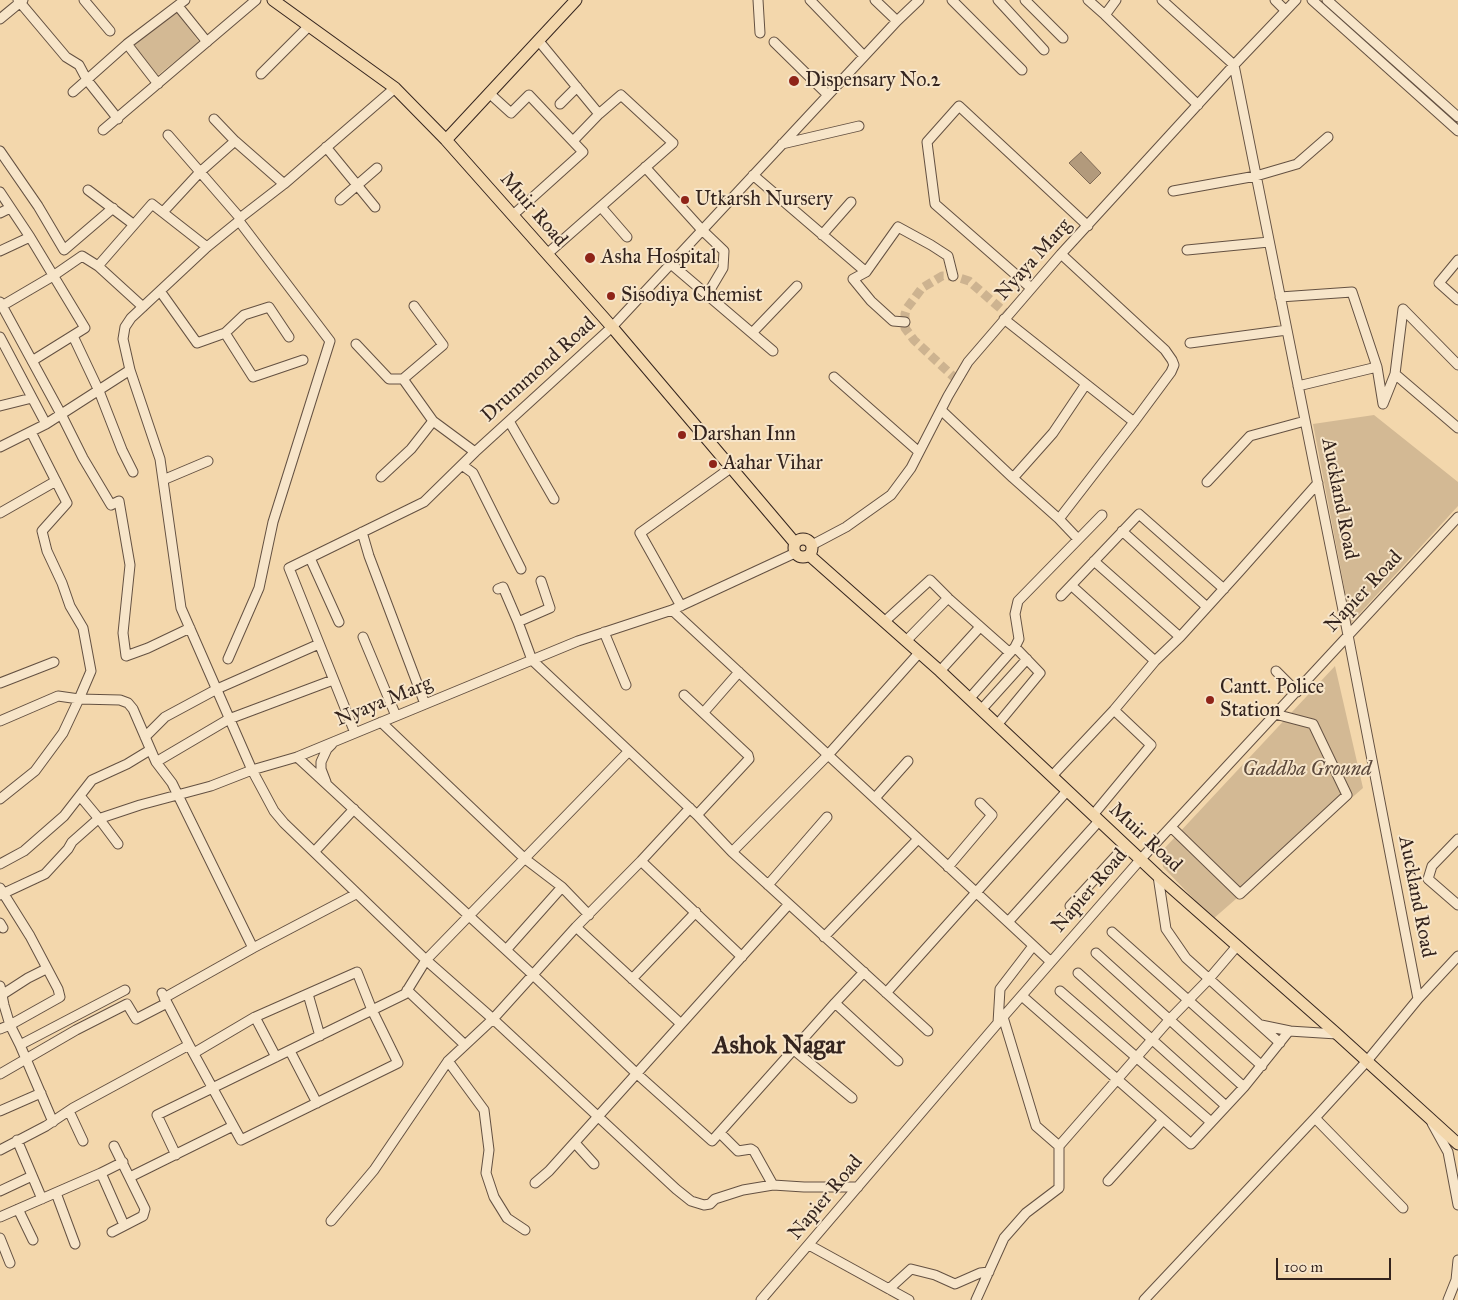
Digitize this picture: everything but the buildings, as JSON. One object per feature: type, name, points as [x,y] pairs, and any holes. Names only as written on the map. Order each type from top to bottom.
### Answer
[{"type":"main road","name":"Muir Road","points":[[273,0],[396,88],[446,140],[612,327],[732,467],[795,548]]},
{"type":"main road","points":[[446,140],[576,0]]},
{"type":"main road","points":[[804,539],[811,550],[803,558],[795,548],[798,540],[804,539]]},
{"type":"main road","name":"Muir Road","points":[[811,550],[884,622],[940,671],[1140,860],[1458,1144]]},
{"type":"street","points":[[84,0],[110,31]]},
{"type":"street","points":[[103,130],[256,0]]},
{"type":"street","points":[[758,0],[760,33]]},
{"type":"street","points":[[810,0],[864,56]]},
{"type":"street","points":[[875,0],[897,21]]},
{"type":"street","name":"Drummond Road","points":[[355,733],[289,568],[424,502],[475,452],[612,327],[864,56],[919,0]]},
{"type":"street","points":[[952,0],[1022,70]]},
{"type":"street","points":[[998,0],[1044,50]]},
{"type":"street","points":[[1025,0],[1064,38]]},
{"type":"street","points":[[1088,0],[1198,105]]},
{"type":"street","points":[[1105,15],[1116,0]]},
{"type":"street","points":[[1162,0],[1234,65]]},
{"type":"street","points":[[1275,0],[1285,10]]},
{"type":"street","name":"Nyaya Marg","points":[[811,550],[891,496],[911,468],[968,362],[1061,254],[1296,0]]},
{"type":"street","points":[[1312,0],[1458,131]]},
{"type":"street","points":[[1327,0],[1458,117]]},
{"type":"street","points":[[0,20],[20,1],[66,57],[79,65],[87,80],[118,119]]},
{"type":"street","points":[[73,92],[127,44],[181,3],[207,42]]},
{"type":"street","points":[[261,74],[309,26]]},
{"type":"street","points":[[538,40],[600,114]]},
{"type":"street","points":[[774,42],[828,95]]},
{"type":"street","points":[[127,44],[158,84]]},
{"type":"street","name":"Auckland Road","points":[[1234,65],[1318,483],[1418,999]]},
{"type":"street","points":[[560,104],[577,86]]},
{"type":"street","points":[[396,88],[207,247],[131,318],[125,327],[123,339],[130,370],[160,459],[181,608],[252,770],[274,810],[284,823],[426,960],[493,1019],[676,1189],[691,1201],[704,1205],[710,1204],[715,1199],[744,1190],[773,1185],[858,1187]]},
{"type":"street","points":[[489,93],[511,113],[529,95],[583,152],[513,215]]},
{"type":"street","points":[[547,254],[673,143],[621,95],[573,141]]},
{"type":"street","points":[[1031,288],[935,204],[927,142],[959,106],[1088,226]]},
{"type":"street","points":[[214,119],[235,141],[284,184]]},
{"type":"street","points":[[782,144],[860,126]]},
{"type":"street","points":[[168,135],[240,219],[330,341],[273,522],[259,588],[228,659]]},
{"type":"street","points":[[1172,191],[1256,176],[1297,164],[1328,137]]},
{"type":"street","points":[[163,212],[200,172],[235,141]]},
{"type":"street","points":[[326,147],[375,207]]},
{"type":"street","points":[[0,151],[38,206],[64,250],[113,208]]},
{"type":"street","points":[[645,167],[702,230],[724,250],[723,268],[706,294]]},
{"type":"street","points":[[340,200],[377,168]]},
{"type":"street","points":[[753,175],[866,272]]},
{"type":"street","points":[[88,190],[133,224]]},
{"type":"street","points":[[0,192],[30,236],[85,328],[32,360]]},
{"type":"street","points":[[822,234],[851,202]]},
{"type":"street","points":[[98,266],[152,204],[207,247]]},
{"type":"street","points":[[601,206],[627,237]]},
{"type":"street","points":[[0,213],[10,208]]},
{"type":"street","points":[[905,322],[893,321],[871,301],[853,279],[866,272],[898,227],[948,256],[953,276]]},
{"type":"street","points":[[0,251],[30,236]]},
{"type":"street","points":[[1187,250],[1269,242]]},
{"type":"street","points":[[1059,519],[1134,422],[1171,372],[1174,365],[1165,350],[1061,254]]},
{"type":"street","points":[[143,307],[98,266],[82,256],[53,276],[1,305],[83,458],[111,505],[119,501],[130,565],[122,633],[126,656],[190,628]]},
{"type":"street","points":[[1458,260],[1439,283],[1458,300]]},
{"type":"street","points":[[670,264],[773,351]]},
{"type":"street","points":[[752,333],[797,286]]},
{"type":"street","points":[[160,291],[197,343],[225,333],[244,315],[269,307],[289,337]]},
{"type":"street","points":[[1280,297],[1352,292],[1377,367],[1383,404],[1395,374],[1403,309],[1458,365]]},
{"type":"street","points":[[356,344],[389,379],[403,379],[442,344],[414,306]]},
{"type":"street","points":[[1004,319],[1134,422]]},
{"type":"street","points":[[1190,342],[1287,330]]},
{"type":"street","points":[[225,333],[253,378],[302,360]]},
{"type":"street","points":[[73,336],[99,391],[122,450],[133,472]]},
{"type":"street","points":[[0,337],[46,424]]},
{"type":"street","points":[[1298,386],[1377,367]]},
{"type":"street","points":[[0,447],[46,424],[130,370]]},
{"type":"street","points":[[1395,374],[1458,428]]},
{"type":"street","points":[[834,377],[919,452]]},
{"type":"street","points":[[403,379],[433,421],[475,452]]},
{"type":"street","points":[[1013,478],[1053,433],[1086,384]]},
{"type":"street","points":[[0,406],[32,398]]},
{"type":"street","points":[[941,410],[1059,519],[1078,539]]},
{"type":"street","points":[[381,477],[412,449],[433,421]]},
{"type":"street","points":[[509,421],[554,499]]},
{"type":"street","points":[[1207,482],[1250,436],[1305,421]]},
{"type":"street","points":[[0,799],[35,771],[63,733],[91,671],[83,628],[70,606],[47,551],[42,531],[67,503],[31,432]]},
{"type":"street","points":[[163,480],[208,461]]},
{"type":"street","points":[[462,465],[473,473],[522,569]]},
{"type":"street","points":[[681,606],[640,532],[732,467]]},
{"type":"street","points":[[0,513],[56,481]]},
{"type":"street","points":[[1052,776],[1224,589],[1318,483]]},
{"type":"street","points":[[1061,596],[1139,514],[1224,589]]},
{"type":"street","points":[[969,699],[1012,650],[1018,639],[1015,614],[1018,602],[1102,515]]},
{"type":"street","name":"Napier Road","points":[[761,1300],[1000,1020],[1140,860],[1458,517]]},
{"type":"street","points":[[1122,531],[1207,607]]},
{"type":"street","points":[[362,532],[369,556],[425,704]]},
{"type":"street","name":"Nyaya Marg","points":[[1,892],[45,874],[72,842],[98,819],[211,786],[252,770],[297,757],[532,660],[604,632],[672,610],[795,548]]},
{"type":"street","points":[[310,558],[339,622]]},
{"type":"street","points":[[1094,561],[1180,637]]},
{"type":"street","points":[[518,622],[550,608],[541,580]]},
{"type":"street","points":[[884,622],[930,580],[980,627],[1027,660],[1040,673],[997,724]]},
{"type":"street","points":[[1072,586],[1155,662]]},
{"type":"street","points":[[498,589],[503,587],[532,660],[693,811],[732,852],[928,1031]]},
{"type":"street","points":[[906,641],[948,598]]},
{"type":"street","points":[[672,610],[1051,962]]},
{"type":"street","points":[[940,671],[980,627]]},
{"type":"street","points":[[604,632],[626,685]]},
{"type":"street","points":[[363,637],[396,716]]},
{"type":"street","points":[[145,737],[165,717],[217,689],[319,644]]},
{"type":"street","points":[[732,852],[828,755],[919,652]]},
{"type":"street","points":[[981,710],[1027,660]]},
{"type":"street","points":[[0,683],[54,662]]},
{"type":"street","points":[[1276,671],[1296,692]]},
{"type":"street","points":[[704,712],[739,672]]},
{"type":"street","points":[[156,762],[229,719],[333,680]]},
{"type":"street","points":[[332,1221],[374,1170],[448,1061],[493,1019],[532,974],[641,861],[749,759],[748,755],[684,694]]},
{"type":"street","points":[[0,721],[58,696],[79,699],[120,700],[128,703],[133,709],[156,762],[172,783],[253,948]]},
{"type":"street","points":[[1008,922],[1096,818],[1151,745],[1114,710]]},
{"type":"street","points":[[1171,827],[1240,894],[1347,795],[1313,724],[1275,714]]},
{"type":"street","points":[[381,722],[524,858],[562,887],[589,915]]},
{"type":"street","points":[[327,784],[321,769],[321,762],[327,749],[334,742]]},
{"type":"street","points":[[0,864],[24,851],[64,816],[92,780],[127,764],[150,750]]},
{"type":"street","points":[[176,1155],[157,1115],[405,994],[426,960],[628,752]]},
{"type":"street","points":[[297,757],[532,974],[636,1073],[712,1141],[864,972]]},
{"type":"street","points":[[875,798],[908,761]]},
{"type":"street","points":[[886,993],[1068,791]]},
{"type":"street","points":[[80,796],[118,844]]},
{"type":"street","points":[[948,867],[992,815],[980,803]]},
{"type":"street","points":[[314,851],[354,809]]},
{"type":"street","points":[[768,885],[827,817]]},
{"type":"street","points":[[824,937],[918,839]]},
{"type":"street","points":[[1458,839],[1432,866],[1428,879],[1458,905]]},
{"type":"street","points":[[1070,906],[1126,846]]},
{"type":"street","points":[[641,861],[742,957]]},
{"type":"street","points":[[1158,876],[1166,929],[1186,958],[1208,980],[1280,1043]]},
{"type":"street","points":[[506,950],[562,887]]},
{"type":"street","points":[[0,1029],[60,997],[58,989],[30,936],[1,892]]},
{"type":"street","points":[[0,1074],[127,1004],[136,1019],[164,998],[253,948],[356,894]]},
{"type":"street","points":[[535,1182],[549,1171],[575,1143],[680,1023],[790,904]]},
{"type":"street","points":[[632,979],[696,912]]},
{"type":"street","points":[[576,928],[680,1023]]},
{"type":"street","points":[[1112,932],[1188,1002],[1262,1066]]},
{"type":"street","points":[[1033,946],[1000,988],[1000,1020],[1036,1126],[1059,1146]]},
{"type":"street","points":[[976,1300],[1004,1238],[1026,1213],[1059,1188],[1059,1146],[1170,1019],[1188,1002],[1237,946]]},
{"type":"street","points":[[1096,953],[1244,1087]]},
{"type":"street","points":[[1144,1300],[1315,1118],[1418,999],[1458,956]]},
{"type":"street","points":[[46,969],[1,992],[10,1025],[53,1122]]},
{"type":"street","points":[[0,1150],[53,1122],[69,1111],[191,1049],[255,1017],[357,972],[372,1010],[398,1063],[241,1140],[212,1088],[191,1049],[164,998]]},
{"type":"street","points":[[1078,972],[1226,1106]]},
{"type":"street","points":[[20,1044],[125,990]]},
{"type":"street","points":[[407,990],[465,1045]]},
{"type":"street","points":[[1060,990],[1211,1122]]},
{"type":"street","points":[[308,994],[320,1036]]},
{"type":"street","points":[[1022,996],[1191,1144],[1244,1087],[1290,1031]]},
{"type":"street","points":[[835,1003],[898,1061]]},
{"type":"street","points":[[255,1017],[276,1057]]},
{"type":"street","points":[[1260,1025],[1290,1031],[1337,1034]]},
{"type":"street","points":[[794,1050],[852,1098]]},
{"type":"street","points":[[290,1051],[317,1103]]},
{"type":"street","points":[[448,1061],[484,1110],[490,1150],[486,1173],[494,1197],[507,1218],[525,1230]]},
{"type":"street","points":[[1,1108],[40,1093]]},
{"type":"street","points":[[69,1111],[83,1142]]},
{"type":"street","points":[[1428,1117],[1448,1152],[1458,1205]]},
{"type":"street","points":[[1315,1118],[1403,1208]]},
{"type":"street","points":[[1108,1181],[1163,1120]]},
{"type":"street","points":[[130,1177],[233,1126]]},
{"type":"street","points":[[720,1133],[738,1150],[751,1149],[754,1151],[773,1185]]},
{"type":"street","points":[[17,1140],[42,1199]]},
{"type":"street","points":[[575,1143],[594,1164]]},
{"type":"street","points":[[112,1232],[143,1216],[145,1213],[145,1209],[114,1146]]},
{"type":"street","points":[[0,1217],[123,1162]]},
{"type":"street","points":[[101,1173],[124,1225]]},
{"type":"street","points":[[0,1191],[32,1176]]},
{"type":"street","points":[[56,1193],[76,1244]]},
{"type":"street","points":[[18,1209],[33,1240]]},
{"type":"street","points":[[0,1238],[10,1263]]},
{"type":"street","points":[[809,1244],[909,1300]]},
{"type":"street","points":[[1448,1300],[1456,1280],[1458,1260]]},
{"type":"street","points":[[889,1289],[911,1269],[936,1275],[955,1284],[980,1273],[990,1272]]},
{"type":"green space","points":[[176,11],[199,42],[158,75],[134,45]]},
{"type":"green space","points":[[1374,415],[1458,482],[1458,506],[1351,623],[1313,424]]},
{"type":"green space","name":"Gaddha Ground","points":[[1335,666],[1363,788],[1213,919],[1163,867],[1162,851]]},
{"type":"shaded area","points":[[1081,152],[1101,173],[1090,184],[1069,163]]},
{"type":"tunnel","points":[[957,380],[914,340],[905,328],[907,308],[922,288],[942,276],[953,276],[969,281],[1008,315]]},
{"type":"place","name":"Dispensary No.2","points":[[794,81]]},
{"type":"place","name":"Utkarsh Nursery","points":[[685,200]]},
{"type":"place","name":"Asha Hospital","points":[[590,258]]},
{"type":"place","name":"Sisodiya Chemist","points":[[611,296]]},
{"type":"place","name":"Darshan Inn","points":[[682,435]]},
{"type":"place","name":"Aahar Vihar","points":[[713,464]]},
{"type":"place","name":"Cantt. Police Station","points":[[1210,700]]},
{"type":"district","name":"Ashok Nagar","points":[[779,1047]]}]
